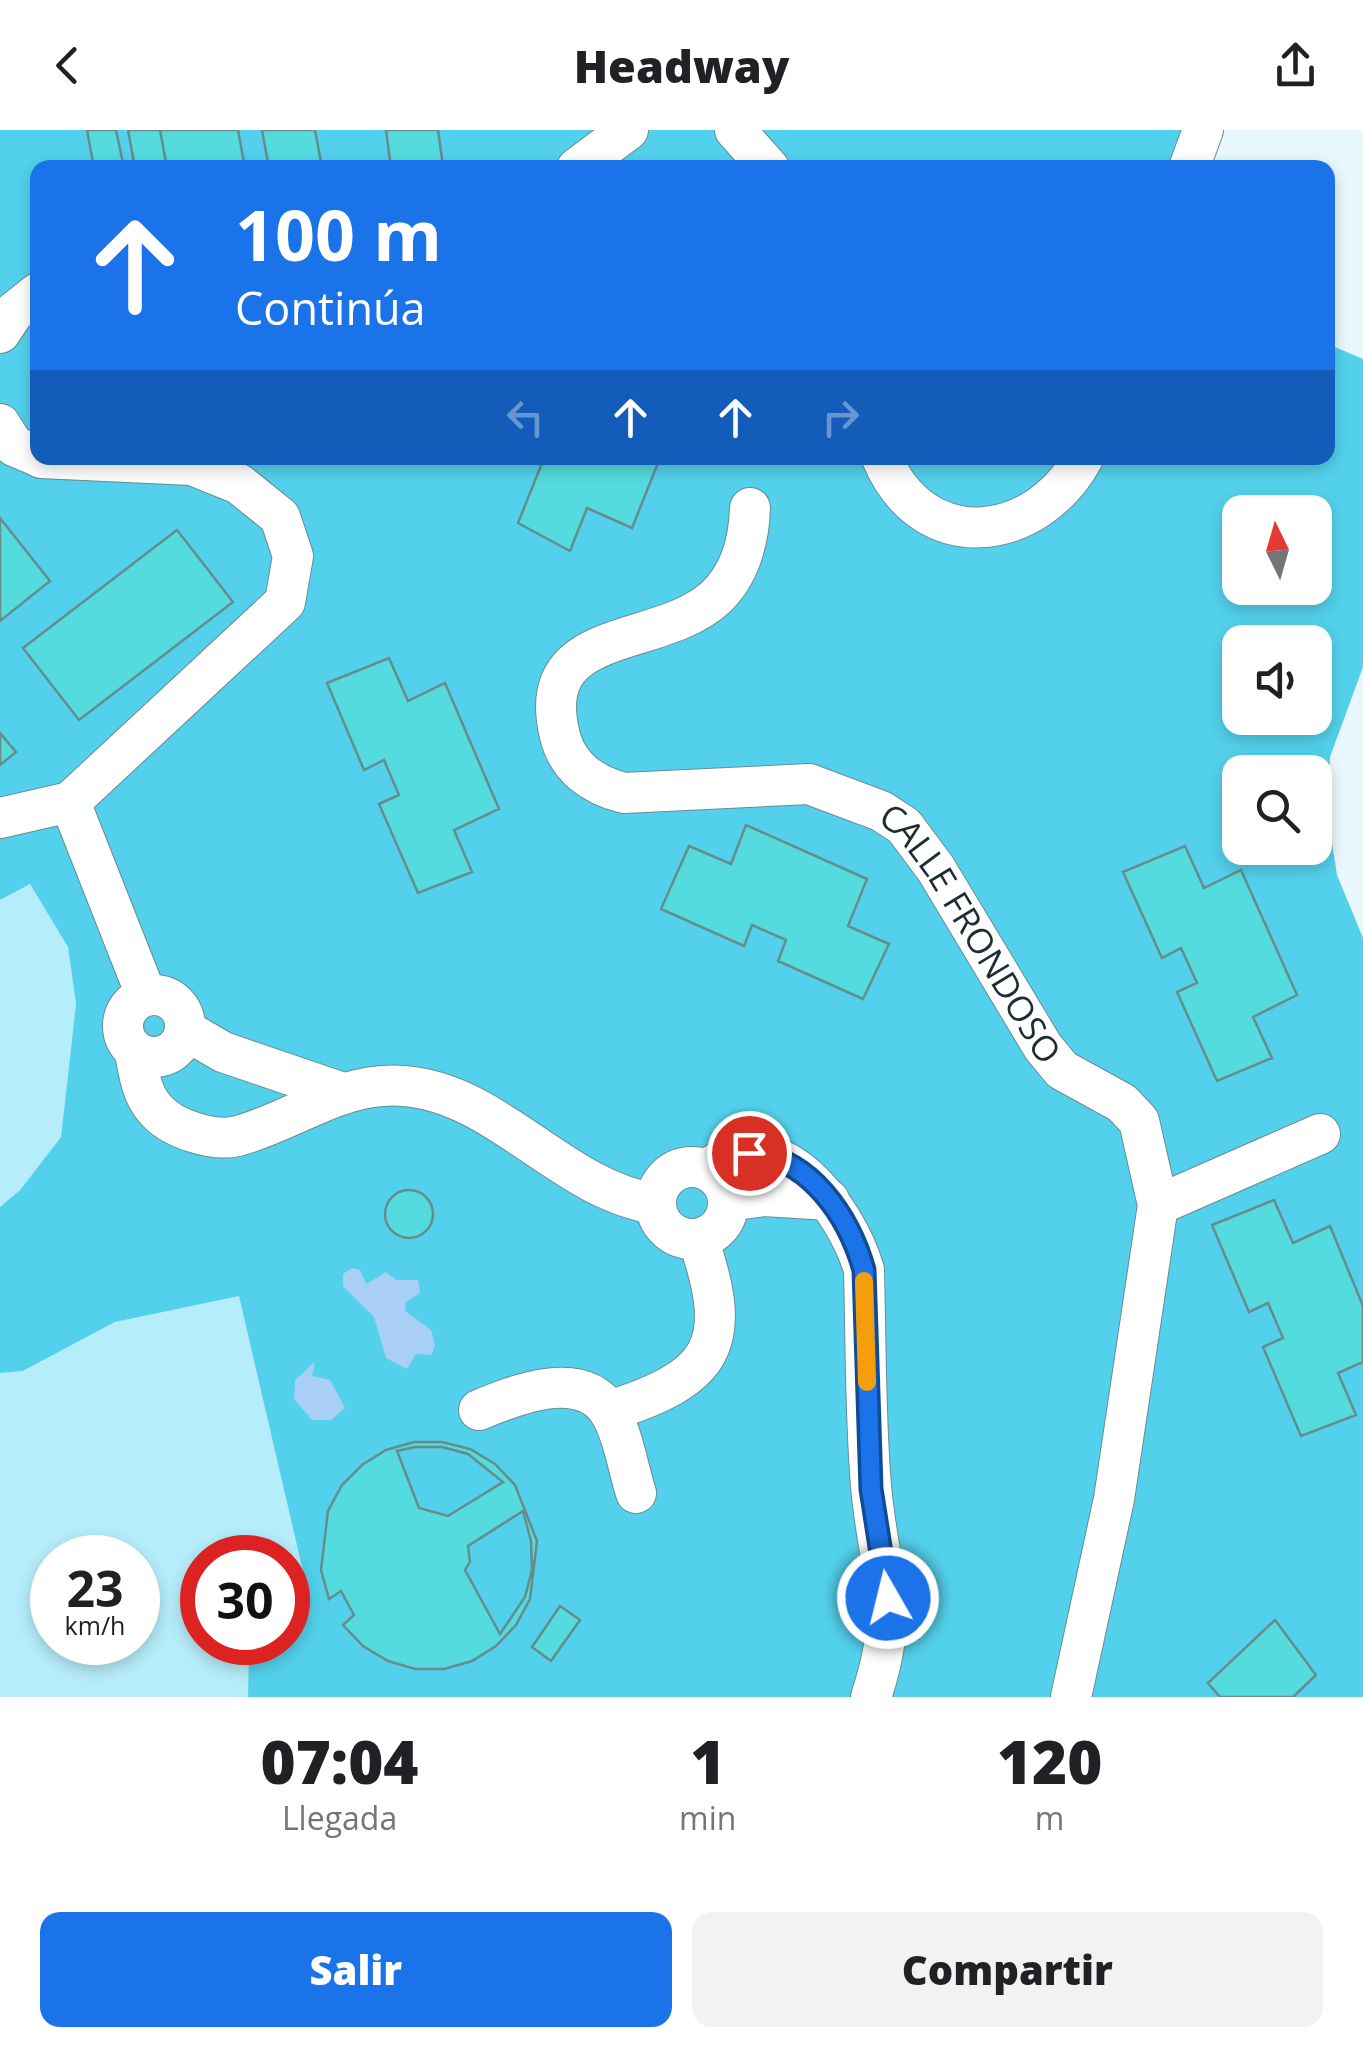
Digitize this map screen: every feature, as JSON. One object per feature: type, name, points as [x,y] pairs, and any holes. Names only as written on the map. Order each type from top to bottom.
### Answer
[{"type":"street","points":[[587,160],[628,130]]},
{"type":"street","points":[[734,130],[762,160]]},
{"type":"street","points":[[1192,160],[1203,130]]},
{"type":"street","points":[[0,333],[14,312],[30,299]]},
{"type":"street","points":[[0,424],[14,446],[30,453]]},
{"type":"street","points":[[0,818],[70,802],[284,602],[293,556],[280,517],[239,484],[192,465]]},
{"type":"street","points":[[885,465],[906,501],[939,521],[974,527],[1012,521],[1042,510],[1069,483],[1079,465]]},
{"type":"street","name":"CALLE FRONDOSO","points":[[750,508],[749,537],[730,578],[715,598],[692,612],[587,652],[566,668],[554,700],[569,760],[604,788],[624,793],[809,784],[861,801],[904,826],[936,869],[1043,1048],[1062,1070],[1122,1103],[1138,1121],[1158,1205],[1114,1499],[1071,1697]]},
{"type":"street","points":[[70,802],[146,995]]},
{"type":"street","points":[[136,1053],[150,1058],[167,1056],[180,1046],[186,1030],[184,1015],[175,1002],[161,995],[146,995],[130,1005],[122,1020],[124,1038],[136,1053],[142,1087],[156,1113],[202,1136],[236,1136],[340,1092],[403,1086],[440,1092],[612,1194],[656,1204]]},
{"type":"street","points":[[186,1030],[224,1052],[340,1092]]},
{"type":"street","points":[[1158,1205],[1320,1134]]},
{"type":"street","points":[[718,1186],[725,1219],[714,1232],[698,1239],[681,1238],[666,1229],[656,1204],[664,1181],[677,1171],[718,1186],[829,1200],[856,1244],[864,1270],[871,1489],[890,1622],[871,1697]]},
{"type":"street","points":[[609,1411],[679,1384],[695,1372],[705,1356],[718,1303],[698,1239]]},
{"type":"street","points":[[479,1410],[540,1389],[582,1392],[609,1411],[636,1493]]},
{"type":"shaded area","points":[[0,130],[1215,130],[1205,160],[30,160],[30,465],[1335,465],[1335,347],[1363,359],[1363,667],[1331,755],[1222,755],[1222,865],[1332,865],[1332,843],[1337,875],[1363,938],[1363,1697],[248,1697],[249,1665],[310,1665],[310,1535],[294,1535],[239,1296],[115,1322],[23,1371],[0,1373],[0,1207],[20,1190],[61,1137],[76,1004],[68,947],[30,884],[0,900]]},
{"type":"shaded area","points":[[30,883],[66,928],[76,1004],[61,1137],[20,1190],[0,1207],[0,900]]},
{"type":"shaded area","points":[[352,1268],[360,1270],[366,1284],[386,1272],[396,1280],[418,1280],[420,1293],[406,1302],[405,1311],[431,1330],[435,1346],[431,1355],[416,1354],[407,1369],[386,1358],[374,1317],[343,1286],[343,1274]]},
{"type":"shaded area","points":[[239,1295],[294,1535],[180,1535],[180,1665],[249,1665],[248,1697],[0,1697],[0,1373],[24,1371],[115,1322]]},
{"type":"shaded area","points":[[315,1362],[312,1376],[330,1380],[345,1408],[331,1420],[312,1420],[294,1399],[295,1380]]},
{"type":"building","points":[[87,130],[116,130],[122,160],[93,160]]},
{"type":"building","points":[[128,130],[160,130],[166,160],[134,160]]},
{"type":"building","points":[[160,130],[238,130],[244,160],[166,160]]},
{"type":"building","points":[[262,130],[315,130],[321,160],[268,160]]},
{"type":"building","points":[[386,130],[438,130],[442,160],[390,160]]},
{"type":"building","points":[[541,465],[657,465],[632,528],[587,508],[570,551],[518,523]]},
{"type":"building","points":[[0,518],[50,581],[0,621]]},
{"type":"building","points":[[177,530],[233,602],[79,720],[23,648]]},
{"type":"building","points":[[389,658],[408,701],[445,683],[499,809],[454,830],[472,872],[418,893],[379,804],[399,795],[384,760],[364,770],[327,683]]},
{"type":"building","points":[[0,733],[16,752],[0,765]]},
{"type":"building","points":[[746,825],[867,879],[848,926],[889,944],[863,999],[778,961],[786,940],[752,925],[744,946],[661,909],[689,846],[731,864]]},
{"type":"building","points":[[1185,846],[1204,888],[1241,870],[1297,995],[1253,1017],[1272,1058],[1217,1081],[1177,992],[1197,983],[1181,948],[1162,958],[1123,872]]},
{"type":"building","points":[[409,1190],[426,1197],[433,1214],[426,1231],[409,1238],[392,1231],[385,1214],[392,1197]]},
{"type":"building","points":[[1274,1200],[1293,1243],[1330,1226],[1363,1306],[1363,1362],[1338,1373],[1356,1415],[1301,1436],[1263,1347],[1283,1338],[1268,1303],[1249,1312],[1212,1225]]},
{"type":"building","points":[[414,1442],[442,1442],[470,1449],[495,1464],[515,1485],[537,1541],[530,1599],[516,1625],[496,1646],[472,1661],[444,1669],[415,1669],[388,1661],[363,1646],[343,1625],[354,1615],[341,1591],[329,1599],[321,1570],[328,1511],[342,1485],[362,1465],[386,1450]],"holes":[[[442,1447],[468,1454],[503,1482],[448,1516],[419,1508],[397,1451]],[[523,1511],[531,1541],[532,1570],[525,1597],[500,1634],[465,1570],[470,1562],[468,1546]]]},
{"type":"building","points":[[560,1606],[580,1620],[551,1661],[532,1647]]},
{"type":"building","points":[[1275,1620],[1316,1675],[1293,1697],[1220,1697],[1208,1683]]},
{"type":"slow traffic","points":[[864,1281],[867,1382]]},
{"type":"route","points":[[749,1153],[783,1160],[805,1176],[846,1223],[856,1244],[864,1270],[871,1489],[888,1598]]}]
